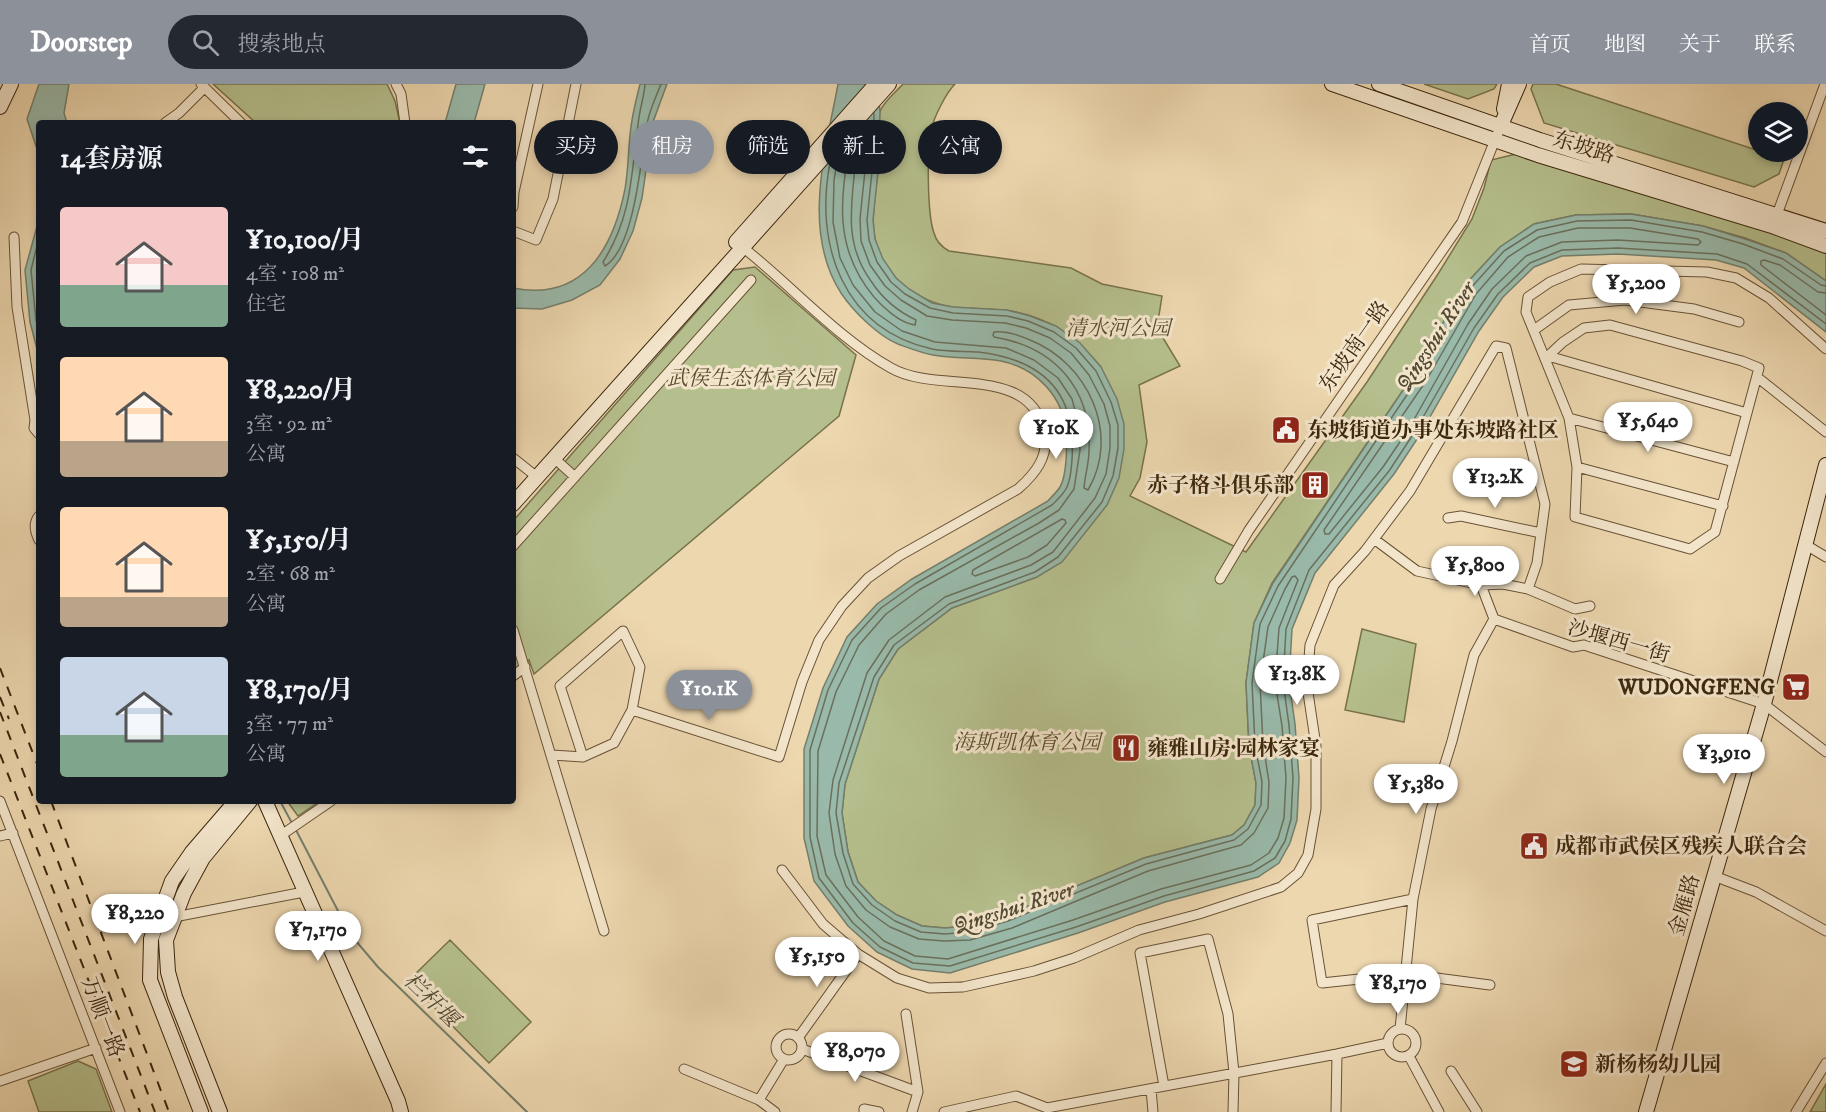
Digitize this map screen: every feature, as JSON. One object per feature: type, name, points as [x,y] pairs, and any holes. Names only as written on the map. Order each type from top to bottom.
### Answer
[{"type":"street","points":[[0,108],[11,84]]},
{"type":"street","points":[[396,84],[401,94],[405,120]]},
{"type":"street","points":[[516,183],[538,84]]},
{"type":"street","points":[[516,232],[536,240],[553,199],[576,84]]},
{"type":"street","points":[[516,500],[534,473],[818,156],[876,84]]},
{"type":"street","points":[[818,156],[889,84]]},
{"type":"street","name":"东坡路","points":[[1332,84],[1538,155],[1775,220],[1826,231]]},
{"type":"street","name":"东坡路","points":[[1379,84],[1775,220],[1826,246]]},
{"type":"street","points":[[1501,126],[1509,84]]},
{"type":"street","points":[[1501,126],[1520,84]]},
{"type":"street","points":[[1775,220],[1825,84]]},
{"type":"street","points":[[169,120],[179,113],[202,86],[238,120]]},
{"type":"street","name":"东坡南一路","points":[[1220,579],[1249,530],[1462,222],[1501,126]]},
{"type":"street","points":[[14,237],[17,307],[36,413]]},
{"type":"street","points":[[516,488],[554,458],[740,244]]},
{"type":"street","points":[[632,710],[779,757],[802,682],[819,640],[843,606],[868,578],[899,556],[1018,489],[1034,474],[1047,441],[1043,425],[1033,406],[1015,392],[998,386],[925,380],[894,370],[863,350],[740,244]]},
{"type":"street","points":[[1747,413],[1548,356],[1563,342],[1584,328],[1610,325],[1742,361],[1759,368],[1723,506],[1715,532],[1690,549],[1575,517],[1578,467],[1569,418],[1526,312],[1528,297],[1550,282],[1581,269],[1707,272],[1736,278],[1769,298],[1826,349]]},
{"type":"street","points":[[516,543],[752,280]]},
{"type":"street","points":[[1534,330],[1569,305],[1625,300],[1694,309],[1739,322]]},
{"type":"street","points":[[782,870],[823,924],[858,954],[897,978],[929,988],[963,987],[1034,971],[1074,958],[1139,930],[1199,914],[1281,887],[1298,873],[1308,855],[1316,808],[1316,746],[1307,686],[1310,645],[1334,585],[1374,539],[1410,491],[1496,346],[1506,348],[1545,504],[1536,563],[1528,590]]},
{"type":"street","points":[[1757,377],[1826,432]]},
{"type":"street","points":[[1569,418],[1734,462]]},
{"type":"street","points":[[554,458],[575,477]]},
{"type":"street","points":[[516,460],[534,473]]},
{"type":"street","name":"金雁路","points":[[1646,1112],[1764,704],[1826,465]]},
{"type":"street","points":[[1578,467],[1723,506]]},
{"type":"street","points":[[1448,518],[1461,516],[1541,533]]},
{"type":"street","points":[[1374,539],[1417,571],[1481,585],[1503,584],[1528,590],[1575,609],[1590,606]]},
{"type":"street","points":[[1806,544],[1826,557]]},
{"type":"street","points":[[1400,1029],[1413,899],[1431,809],[1452,741],[1474,656],[1494,619],[1481,585]]},
{"type":"street","name":"沙堰西一街","points":[[1494,619],[1573,648],[1584,645],[1764,704],[1826,752]]},
{"type":"street","points":[[552,755],[583,757],[614,743],[632,710],[640,667],[623,631],[560,686],[583,757]]},
{"type":"street","points":[[516,639],[604,931]]},
{"type":"street","points":[[516,674],[525,667]]},
{"type":"street","name":"万顺一路","points":[[0,801],[120,1112]]},
{"type":"street","points":[[201,1112],[150,980],[151,939],[172,881],[192,852],[233,804]]},
{"type":"street","points":[[220,1112],[175,997],[168,972],[166,940],[184,893],[203,858],[248,804]]},
{"type":"street","points":[[268,804],[290,829],[304,892],[401,1112]]},
{"type":"street","points":[[290,829],[327,804]]},
{"type":"street","points":[[0,836],[13,833]]},
{"type":"street","points":[[1714,876],[1756,892],[1826,931]]},
{"type":"street","points":[[128,926],[304,892]]},
{"type":"street","points":[[1413,899],[1312,920],[1322,982],[1406,974],[1490,985]]},
{"type":"street","points":[[1164,1086],[1140,953],[1208,939],[1228,1014],[1234,1073],[1233,1112]]},
{"type":"street","points":[[798,1038],[858,954]]},
{"type":"street","points":[[906,1014],[918,1092],[912,1112]]},
{"type":"street","points":[[1400,1029],[1412,1032],[1416,1039],[1415,1050],[1409,1056],[1401,1057],[1393,1054],[1388,1043],[1393,1032],[1400,1029]]},
{"type":"street","points":[[798,1038],[786,1035],[777,1042],[778,1054],[784,1059],[796,1059],[802,1048]]},
{"type":"street","points":[[798,1038],[802,1048],[918,1092]]},
{"type":"street","points":[[944,1112],[1016,1096],[1047,1108],[1388,1043]]},
{"type":"street","points":[[0,1081],[96,1048]]},
{"type":"street","points":[[1336,1112],[1337,1054]]},
{"type":"street","points":[[1409,1056],[1439,1112]]},
{"type":"street","points":[[759,1100],[784,1059]]},
{"type":"street","points":[[1796,1112],[1826,1064]]},
{"type":"street","points":[[684,1069],[759,1100],[775,1112]]},
{"type":"street","points":[[1451,1071],[1477,1112]]},
{"type":"street","points":[[1151,1089],[1153,1112]]},
{"type":"street","points":[[1027,1112],[1031,1102]]},
{"type":"street","points":[[864,1112],[864,1108],[879,1112]]},
{"type":"green space","points":[[213,84],[387,84],[395,101],[399,120],[253,120]]},
{"type":"green space","name":"海斯凯体育公园","points":[[903,84],[955,84],[944,99],[935,120],[918,120],[918,174],[928,174],[932,224],[936,239],[944,248],[949,251],[1071,268],[1102,284],[1162,296],[1157,328],[1180,366],[1139,385],[1147,442],[1140,478],[1130,496],[1246,552],[1367,382],[1438,274],[1472,219],[1484,188],[1491,160],[1516,154],[1732,218],[1826,251],[1826,281],[1786,253],[1745,238],[1703,226],[1631,214],[1576,215],[1534,224],[1500,247],[1464,286],[1414,374],[1272,583],[1254,623],[1246,683],[1249,746],[1256,783],[1255,805],[1244,825],[1232,835],[1144,858],[1007,915],[968,926],[945,928],[922,926],[897,915],[876,901],[858,882],[848,852],[842,813],[845,784],[879,679],[898,649],[952,608],[1037,577],[1101,367],[1077,342],[1060,329],[1040,319],[1019,312],[939,304],[914,292],[893,275],[879,252],[873,224],[878,174],[906,174],[906,120],[879,120],[880,112]]},
{"type":"green space","points":[[1424,84],[1497,84],[1494,89],[1468,99]]},
{"type":"green space","points":[[1533,84],[1556,84],[1748,147],[1748,162],[1783,162],[1779,174],[1754,187],[1544,123],[1531,89]]},
{"type":"green space","name":"武侯生态体育公园","points":[[755,267],[856,355],[839,416],[534,674],[529,660],[516,669],[516,518],[733,270]]},
{"type":"green space","points":[[1362,629],[1416,644],[1404,722],[1345,710]]},
{"type":"green space","points":[[289,804],[316,804],[298,816]]},
{"type":"green space","points":[[450,940],[531,1022],[489,1063],[408,981]]},
{"type":"green space","points":[[78,1061],[96,1069],[112,1112],[39,1112],[28,1081]]},
{"type":"green space","points":[[1826,1084],[1826,1112],[1810,1112]]},
{"type":"water","points":[[39,84],[69,84],[64,113],[66,120],[36,120],[36,146],[27,119]]},
{"type":"water","points":[[456,84],[485,84],[475,120],[446,120]]},
{"type":"water","points":[[640,84],[667,84],[654,120],[632,120]]},
{"type":"water","points":[[838,84],[877,84],[880,120],[831,120]]},
{"type":"water","points":[[630,140],[630,174],[645,174],[642,198],[633,231],[620,259],[600,285],[572,300],[542,309],[516,308],[516,288],[537,290],[558,287],[576,279],[591,266],[603,250],[612,232],[620,211]]},
{"type":"water","points":[[822,172],[822,174],[878,174],[873,220],[875,239],[883,259],[896,278],[932,303],[953,307],[1007,310],[1056,326],[1080,343],[1101,367],[1117,399],[1124,424],[1124,449],[1119,478],[1107,505],[1062,562],[1037,577],[952,608],[898,649],[879,679],[845,784],[842,813],[848,852],[858,882],[876,901],[897,915],[922,926],[945,928],[968,926],[1007,915],[1144,858],[1232,835],[1244,825],[1255,805],[1256,783],[1249,746],[1246,683],[1254,623],[1273,583],[1414,374],[1464,286],[1500,247],[1534,224],[1576,215],[1631,214],[1703,226],[1786,253],[1826,281],[1826,332],[1744,268],[1716,260],[1618,254],[1562,256],[1534,267],[1503,297],[1479,331],[1419,436],[1394,474],[1315,573],[1292,629],[1289,682],[1299,778],[1297,820],[1290,843],[1279,863],[1258,877],[1165,902],[1078,933],[950,973],[912,969],[877,952],[848,926],[814,881],[804,838],[804,749],[823,688],[847,637],[877,604],[912,579],[1048,501],[1060,487],[1064,475],[1066,433],[1064,420],[1054,396],[1046,386],[1026,370],[1001,361],[920,352],[890,340],[866,322],[841,293],[829,269],[822,243],[819,217]]},
{"type":"water","points":[[36,230],[36,345],[30,322],[25,270]]},
{"type":"waterway","name":"栏杆堰","points":[[282,804],[293,825]]},
{"type":"waterway","name":"栏杆堰","points":[[296,830],[350,934],[378,967],[527,1112]]},
{"type":"railway","points":[[0,668],[36,761]]},
{"type":"railway","points":[[0,697],[9,719]]},
{"type":"railway","points":[[0,712],[155,1112]]},
{"type":"railway","points":[[0,754],[140,1112]]},
{"type":"railway","points":[[52,804],[169,1112]]},
{"type":"place","name":"东坡街道办事处东坡路社区","points":[[1286,430]]},
{"type":"place","name":"赤子格斗俱乐部","points":[[1315,485]]},
{"type":"place","name":"WUDONGFENG","points":[[1796,687]]},
{"type":"place","name":"雍雅山房·园林家宴","points":[[1126,748]]},
{"type":"place","name":"成都市武侯区残疾人联合会","points":[[1534,846]]},
{"type":"place","name":"新杨杨幼儿园","points":[[1574,1064]]},
{"type":"park label","name":"清水河公园","points":[[1118,328]]},
{"type":"water label","name":"Qingshui River","points":[[1435,336]]},
{"type":"water label","name":"Qingshui River","points":[[1013,907]]}]
